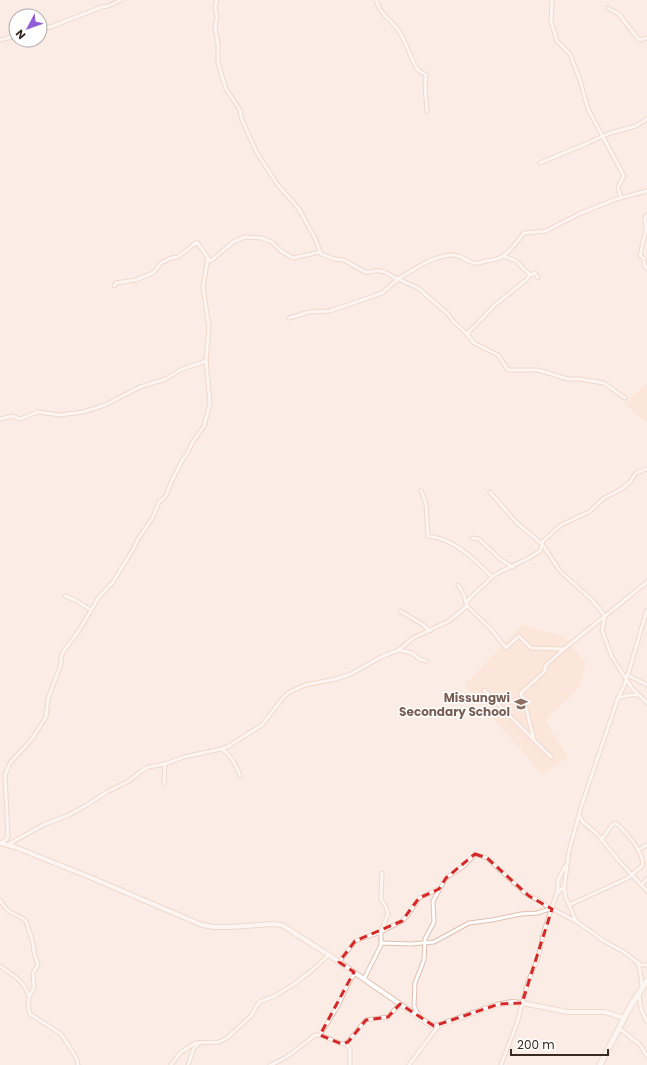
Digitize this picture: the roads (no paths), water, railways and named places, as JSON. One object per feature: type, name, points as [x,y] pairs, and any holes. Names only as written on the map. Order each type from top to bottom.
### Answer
[{"type":"highway","points":[[600,1065],[638,992],[647,981]]},
{"type":"street","points":[[48,28],[121,0]]},
{"type":"street","points":[[217,0],[215,7],[217,17],[214,27],[218,44],[218,62],[222,80],[226,89],[240,110],[242,120],[257,153],[277,184],[299,209],[315,238],[321,254],[327,257],[344,260],[363,272],[368,273],[373,271],[384,271],[418,288],[448,314],[474,343],[498,355],[508,370],[538,370],[568,379],[579,379],[604,383],[625,398]]},
{"type":"street","points":[[376,0],[386,18],[398,29],[406,42],[418,70],[426,75],[425,85],[427,112]]},
{"type":"street","points":[[552,0],[551,21],[558,41],[570,54],[580,80],[588,110],[624,176],[618,186],[621,198]]},
{"type":"street","points":[[608,8],[619,14],[639,40],[647,38]]},
{"type":"street","points":[[540,163],[588,144],[603,136],[636,126],[647,119]]},
{"type":"street","points":[[289,318],[309,312],[330,311],[382,293],[398,279],[417,267],[438,257],[455,255],[478,263],[498,259],[504,256],[524,233],[546,231],[581,213],[647,190]]},
{"type":"street","points":[[647,215],[645,219],[646,228],[640,255],[644,259],[644,264],[647,269]]},
{"type":"street","points":[[207,261],[212,260],[233,242],[245,237],[262,238],[272,242],[281,251],[293,258],[320,252]]},
{"type":"street","points":[[0,843],[6,840],[8,836],[5,782],[7,770],[15,756],[33,737],[46,717],[48,699],[61,664],[63,652],[78,632],[104,591],[113,582],[138,539],[152,519],[159,502],[166,496],[171,482],[183,459],[204,426],[210,404],[206,361],[209,327],[203,287],[208,258],[197,242],[178,257],[171,258],[161,263],[153,273],[136,280],[116,283],[114,286]]},
{"type":"street","points":[[504,256],[516,262],[530,275]]},
{"type":"street","points":[[467,334],[495,305],[530,275],[535,273],[538,278]]},
{"type":"street","points":[[0,419],[12,416],[20,419],[38,412],[60,415],[105,406],[140,387],[166,379],[180,370],[206,361]]},
{"type":"street","points":[[7,845],[45,824],[66,816],[87,805],[107,792],[130,781],[148,767],[221,749],[262,725],[288,693],[305,685],[336,679],[351,674],[381,657],[399,650],[413,638],[449,622],[467,605],[470,598],[492,578],[500,572],[540,551],[543,541],[561,525],[589,512],[604,498],[620,490],[630,482],[636,473],[647,469]]},
{"type":"street","points":[[421,490],[426,504],[428,536],[446,540],[464,551],[492,578]]},
{"type":"street","points":[[490,492],[517,523],[542,544],[560,571],[592,600],[605,616]]},
{"type":"street","points":[[472,538],[479,539],[500,559],[513,566]]},
{"type":"street","points":[[534,740],[521,692],[545,671],[545,666],[647,582]]},
{"type":"street","points":[[458,585],[464,595],[467,605],[490,628],[506,648],[519,636],[531,648],[564,650]]},
{"type":"street","points":[[65,596],[75,600],[91,610]]},
{"type":"street","points":[[576,921],[566,898],[565,885],[567,862],[579,814],[618,698],[627,677],[647,610]]},
{"type":"street","points":[[400,611],[422,624],[430,631]]},
{"type":"street","points":[[605,616],[602,630],[612,657],[638,695],[647,703]]},
{"type":"street","points":[[399,650],[412,652],[419,659],[426,661]]},
{"type":"street","points":[[627,677],[647,685]]},
{"type":"street","points":[[484,690],[551,757]]},
{"type":"street","points":[[618,698],[629,695],[638,695]]},
{"type":"street","points":[[221,749],[231,756],[240,776]]},
{"type":"street","points":[[164,784],[165,764]]},
{"type":"street","points":[[579,814],[582,821],[602,839],[632,876],[647,891]]},
{"type":"street","points":[[568,905],[632,876],[643,864],[643,860],[638,850],[626,833],[616,823],[613,824],[602,839]]},
{"type":"street","points":[[0,843],[92,878],[202,925],[214,927],[273,924],[282,925],[434,1026],[499,1004],[512,1002],[568,1012],[605,1012],[624,1018]]},
{"type":"street","points":[[638,850],[647,845]]},
{"type":"street","points":[[419,1016],[414,1006],[416,983],[424,960],[426,936],[433,926],[434,918],[432,904],[446,878],[461,868],[474,855],[477,854],[487,858],[525,893],[551,909],[576,921],[642,965],[647,965]]},
{"type":"street","points":[[501,1065],[517,1023],[528,982],[538,958],[544,931],[558,890],[558,880],[567,862]]},
{"type":"street","points":[[364,979],[381,944],[382,932],[388,914],[382,899],[382,873]]},
{"type":"street","points":[[641,885],[647,879]]},
{"type":"street","points":[[556,895],[565,885]]},
{"type":"street","points":[[339,962],[357,940],[382,932],[405,919],[418,898],[439,889]]},
{"type":"street","points":[[0,900],[5,908],[24,919],[27,923],[34,952],[38,961],[32,975],[34,987],[29,996],[28,1006],[30,1014],[62,1035],[77,1059],[78,1065]]},
{"type":"street","points":[[381,944],[425,943],[438,940],[469,923],[521,914],[537,913],[551,909]]},
{"type":"street","points":[[171,1065],[183,1050],[195,1043],[219,1042],[227,1038],[251,1016],[258,1002],[275,996],[294,984],[329,955]]},
{"type":"street","points":[[637,962],[640,970],[642,986]]},
{"type":"street","points":[[0,966],[21,981],[29,996]]},
{"type":"street","points":[[320,1034],[355,973]]},
{"type":"street","points":[[638,992],[641,1009],[647,1022]]},
{"type":"street","points":[[346,1044],[366,1020],[388,1017],[400,1004]]},
{"type":"street","points":[[409,1065],[439,1025]]},
{"type":"street","points":[[619,1028],[640,1045],[647,1056]]},
{"type":"street","points":[[270,1065],[294,1052],[315,1035],[320,1034],[342,1044],[346,1044],[350,1049],[350,1065]]},
{"type":"street","points":[[188,1065],[194,1048],[199,1043]]},
{"type":"place","name":"Missungwi Secondary School","points":[[521,704]]}]
